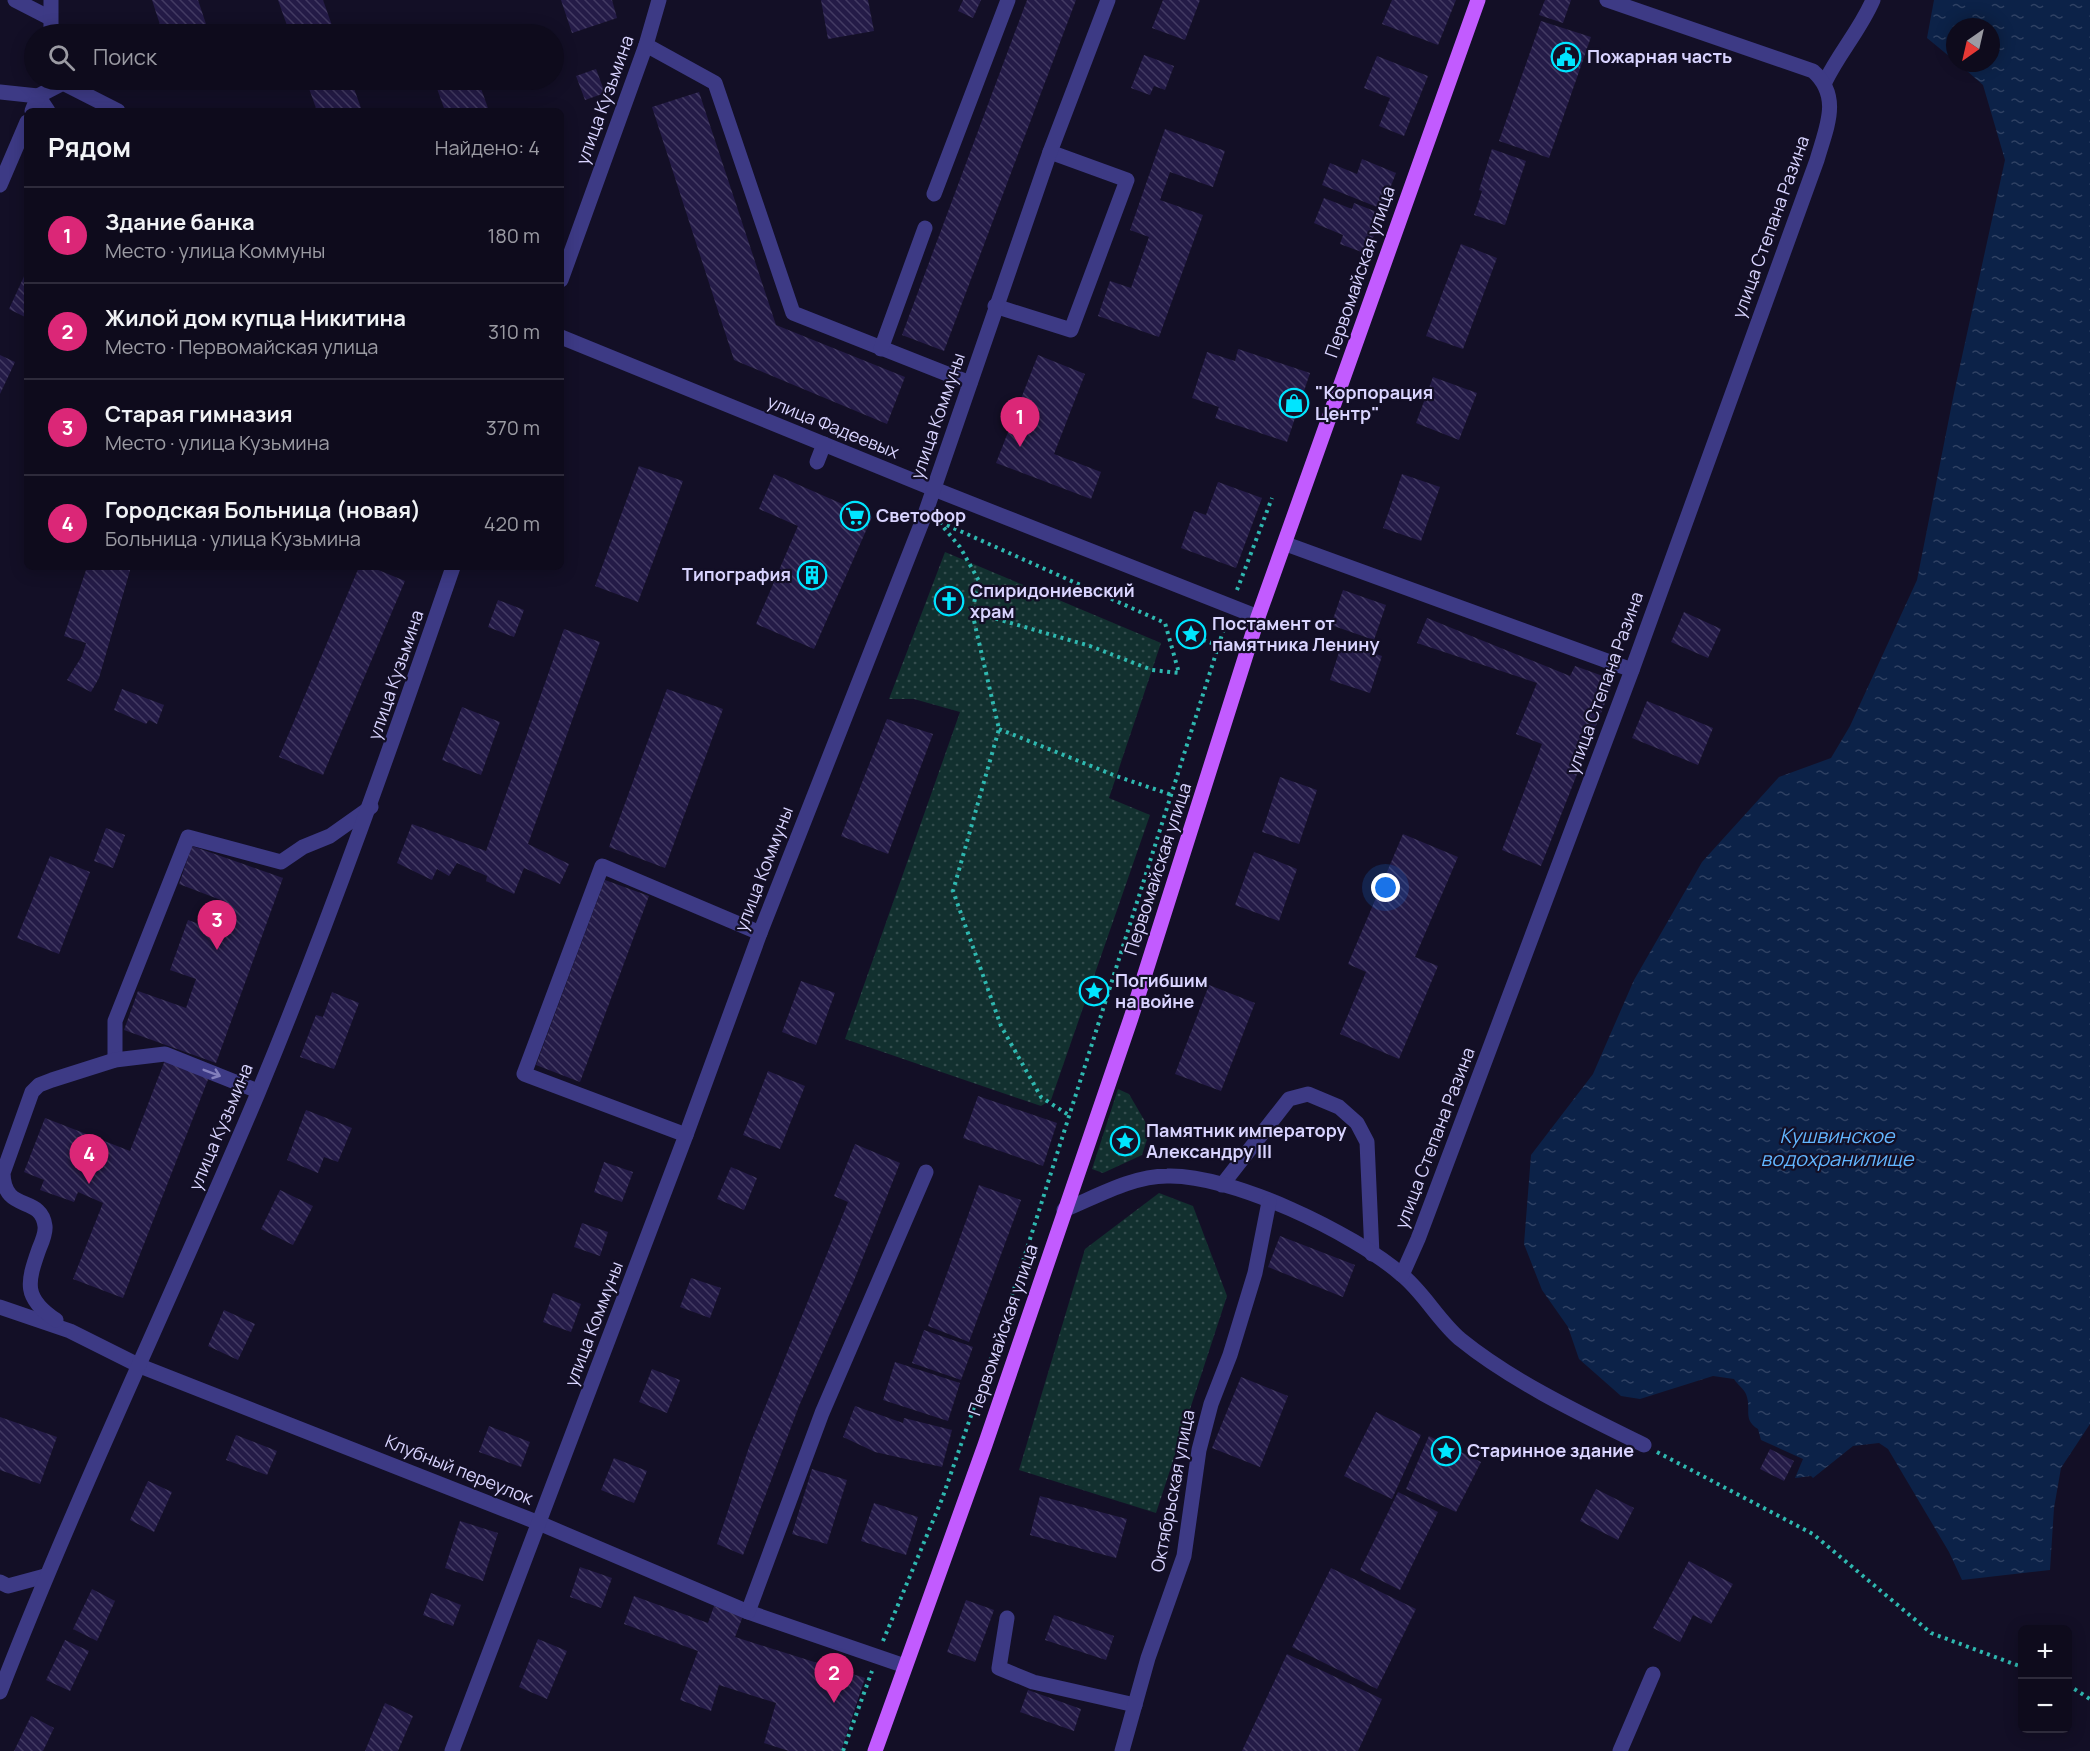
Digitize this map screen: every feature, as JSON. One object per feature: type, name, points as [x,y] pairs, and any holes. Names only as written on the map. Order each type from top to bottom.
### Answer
[{"type":"main road","name":"Первомайская улица","points":[[876,1751],[985,1445],[1131,1018],[1258,617],[1286,544],[1478,0]]},
{"type":"street","points":[[15,0],[50,18]]},
{"type":"street","points":[[50,24],[51,0]]},
{"type":"street","name":"улица Кузьмина","points":[[564,272],[646,45],[659,0]]},
{"type":"street","points":[[934,194],[1008,0]]},
{"type":"street","name":"улица Коммуны","points":[[452,1751],[686,1135],[760,933],[931,519],[934,489],[995,306],[1108,0]]},
{"type":"street","points":[[1607,0],[1813,71],[1825,82],[1837,58],[1865,18],[1873,0]]},
{"type":"street","points":[[646,45],[715,83],[793,313],[970,382]]},
{"type":"street","name":"улица Степана Разина","points":[[1402,1275],[1418,1239],[1632,670],[1817,160],[1829,118],[1830,101],[1825,82]]},
{"type":"street","points":[[33,108],[38,96],[48,90]]},
{"type":"street","points":[[79,90],[112,108]]},
{"type":"street","points":[[0,92],[38,96]]},
{"type":"street","points":[[38,96],[46,108]]},
{"type":"street","points":[[0,185],[24,129]]},
{"type":"street","points":[[995,306],[1071,330],[1127,180],[1050,152]]},
{"type":"street","points":[[881,349],[925,228]]},
{"type":"street","name":"улица Фадеевых","points":[[564,338],[1230,608],[1258,617]]},
{"type":"street","points":[[817,462],[824,444]]},
{"type":"street","points":[[1286,544],[1632,670]]},
{"type":"street","name":"улица Кузьмина","points":[[0,1692],[45,1576],[140,1365],[258,1091],[371,807],[452,570]]},
{"type":"street","points":[[115,1060],[114,1022],[188,837],[281,862],[303,846],[330,836],[371,807]]},
{"type":"street","points":[[686,1135],[524,1074],[602,866],[760,933]]},
{"type":"street","points":[[70,1331],[42,1311],[32,1300],[29,1283],[46,1228],[36,1209],[13,1200],[8,1194],[3,1173],[32,1092],[39,1086],[115,1060],[165,1054],[258,1091]]},
{"type":"street","points":[[1222,1185],[1289,1099],[1308,1094],[1339,1107],[1357,1123],[1367,1142],[1372,1254]]},
{"type":"street","points":[[748,1612],[822,1413],[926,1172]]},
{"type":"street","points":[[1064,1210],[1139,1180],[1165,1176],[1196,1177],[1325,1223],[1402,1275],[1459,1338],[1497,1364],[1577,1412],[1644,1446]]},
{"type":"street","name":"Октябрьская улица","points":[[1122,1751],[1148,1658],[1184,1556],[1199,1450],[1210,1404],[1230,1355],[1255,1273],[1269,1202]]},
{"type":"street","name":"Клубный переулок","points":[[0,1307],[70,1331],[140,1365],[539,1523],[748,1612],[905,1666]]},
{"type":"street","points":[[0,1582],[8,1586],[45,1576]]},
{"type":"street","points":[[1006,1618],[999,1668],[1033,1682],[1135,1705]]},
{"type":"street","points":[[1620,1751],[1653,1674]]},
{"type":"path","points":[[843,1751],[877,1655],[942,1499],[1007,1313],[1230,608],[1272,498]]},
{"type":"path","points":[[931,519],[1165,623],[1179,673],[1152,670],[1090,646],[972,612]]},
{"type":"path","points":[[931,519],[960,548],[979,581],[972,612],[999,729],[953,891],[1001,1026],[1041,1097],[1070,1116]]},
{"type":"path","points":[[1196,638],[1219,646]]},
{"type":"path","points":[[999,729],[1116,776],[1172,795]]},
{"type":"path","points":[[1644,1446],[1813,1534],[1931,1633],[2018,1666]]},
{"type":"path","points":[[2072,1688],[2090,1699]]},
{"type":"green space","points":[[945,552],[1161,643],[1109,798],[1150,815],[1051,1100],[1041,1106],[845,1039],[960,712],[914,699],[889,699]]},
{"type":"green space","points":[[1118,1089],[1129,1094],[1150,1130],[1142,1155],[1103,1173],[1092,1169]]},
{"type":"green space","points":[[1159,1193],[1193,1206],[1227,1296],[1156,1513],[1019,1470],[1085,1249]]},
{"type":"water","name":"Кушвинское водохранилище","points":[[1934,0],[2090,0],[2090,1424],[2061,1468],[2054,1508],[2050,1570],[1962,1580],[1949,1552],[1888,1449],[1879,1443],[1853,1446],[1813,1478],[1811,1476],[1795,1478],[1803,1459],[1761,1440],[1758,1429],[1750,1421],[1746,1394],[1734,1379],[1713,1376],[1640,1399],[1621,1396],[1579,1359],[1568,1327],[1542,1290],[1524,1244],[1531,1155],[1593,1074],[1634,980],[1702,862],[1779,777],[1831,758],[1850,726],[1917,580],[1954,393],[2005,160],[1983,85],[1968,72],[2000,72],[2000,18],[1946,18],[1946,54],[1927,38]]},
{"type":"building","points":[[152,0],[198,0],[206,24],[160,24]]},
{"type":"building","points":[[278,0],[323,0],[331,24],[286,24]]},
{"type":"building","points":[[561,0],[612,0],[617,18],[572,33]]},
{"type":"building","points":[[821,0],[868,0],[874,31],[828,39]]},
{"type":"building","points":[[963,0],[981,0],[973,18],[958,11]]},
{"type":"building","points":[[1027,0],[1076,0],[944,351],[902,335]]},
{"type":"building","points":[[1163,0],[1200,0],[1185,40],[1152,28]]},
{"type":"building","points":[[1392,0],[1456,0],[1438,45],[1382,24]]},
{"type":"building","points":[[1545,0],[1571,0],[1563,23],[1539,15]]},
{"type":"building","points":[[1541,21],[1591,37],[1549,158],[1499,141]]},
{"type":"building","points":[[1144,55],[1174,66],[1165,90],[1154,86],[1150,95],[1131,88]]},
{"type":"building","points":[[1377,56],[1428,76],[1404,136],[1379,126],[1390,98],[1364,88]]},
{"type":"building","points":[[596,69],[605,93],[585,100],[576,76]]},
{"type":"building","points":[[310,90],[355,90],[361,108],[316,108]]},
{"type":"building","points":[[438,90],[482,90],[488,108],[444,108]]},
{"type":"building","points":[[699,92],[776,325],[905,377],[887,424],[734,360],[652,107]]},
{"type":"building","points":[[1165,129],[1225,151],[1213,187],[1170,172],[1160,200],[1203,215],[1159,337],[1098,316],[1110,281],[1131,288],[1149,237],[1130,230]]},
{"type":"building","points":[[1492,149],[1526,161],[1505,225],[1474,215]]},
{"type":"building","points":[[1362,159],[1396,173],[1382,209],[1322,185],[1330,163],[1357,174]]},
{"type":"building","points":[[1324,198],[1352,209],[1354,203],[1382,214],[1367,254],[1340,244],[1343,235],[1314,223]]},
{"type":"building","points":[[1461,244],[1497,258],[1463,349],[1426,336]]},
{"type":"building","points":[[24,276],[24,316],[9,309]]},
{"type":"building","points":[[1238,349],[1310,373],[1287,442],[1215,418],[1219,407],[1192,398],[1207,352],[1235,361]]},
{"type":"building","points":[[0,355],[15,362],[0,394]]},
{"type":"building","points":[[1038,355],[1085,374],[1054,454],[1101,472],[1091,499],[996,463]]},
{"type":"building","points":[[1433,377],[1477,393],[1459,440],[1416,423]]},
{"type":"building","points":[[639,466],[683,481],[638,602],[595,586]]},
{"type":"building","name":"Типография","points":[[774,474],[872,517],[814,649],[756,624],[798,526],[759,509]]},
{"type":"building","points":[[1402,474],[1440,487],[1421,541],[1383,528]]},
{"type":"building","points":[[1218,482],[1262,498],[1236,568],[1181,548],[1194,511],[1206,515]]},
{"type":"building","points":[[86,570],[130,570],[99,678],[91,692],[67,680],[82,656],[86,643],[64,636]]},
{"type":"building","points":[[358,570],[378,570],[405,581],[323,775],[279,757]]},
{"type":"building","name":"Спиридониевский храм","points":[[939,587],[966,598],[959,615],[932,604]]},
{"type":"building","points":[[1343,590],[1386,605],[1374,640],[1331,625]]},
{"type":"building","points":[[498,600],[524,610],[514,637],[488,627]]},
{"type":"building","points":[[1684,612],[1721,629],[1708,658],[1671,642]]},
{"type":"building","points":[[1427,618],[1570,676],[1575,666],[1614,680],[1541,866],[1502,850],[1542,744],[1516,734],[1537,683],[1417,643]]},
{"type":"building","points":[[564,629],[600,642],[528,844],[569,864],[560,884],[524,868],[514,894],[486,881],[487,876],[457,863],[449,876],[437,869],[432,880],[397,863],[412,824],[486,851]]},
{"type":"building","points":[[1342,643],[1382,656],[1370,693],[1330,680]]},
{"type":"building","points":[[122,689],[164,705],[157,724],[149,720],[146,724],[114,710]]},
{"type":"building","points":[[667,689],[723,709],[665,868],[609,847]]},
{"type":"building","points":[[1647,701],[1713,728],[1698,765],[1632,738]]},
{"type":"building","points":[[462,707],[500,722],[481,775],[442,760]]},
{"type":"building","points":[[887,719],[933,734],[888,854],[841,836]]},
{"type":"building","points":[[1280,777],[1317,790],[1299,844],[1262,832]]},
{"type":"building","points":[[106,828],[125,835],[113,868],[94,861]]},
{"type":"building","points":[[1403,834],[1458,857],[1415,957],[1438,966],[1399,1059],[1340,1034],[1366,972],[1348,964]]},
{"type":"building","points":[[192,846],[283,878],[216,1063],[124,1030],[138,991],[186,1008],[196,979],[170,970],[188,920],[216,930],[226,902],[179,884]]},
{"type":"building","points":[[1254,852],[1297,869],[1279,921],[1235,905]]},
{"type":"building","points":[[50,856],[90,872],[59,954],[17,938]]},
{"type":"building","points":[[605,880],[649,896],[580,1082],[536,1065]]},
{"type":"building","points":[[801,981],[835,993],[816,1045],[782,1032]]},
{"type":"building","points":[[1209,985],[1255,1003],[1221,1091],[1175,1074]]},
{"type":"building","points":[[332,992],[359,1003],[334,1069],[300,1057],[316,1015],[323,1017]]},
{"type":"building","points":[[165,1060],[209,1077],[123,1298],[73,1279],[103,1203],[78,1192],[74,1202],[40,1190],[44,1180],[24,1172],[45,1118],[130,1151]]},
{"type":"building","points":[[768,1071],[805,1086],[780,1149],[743,1135]]},
{"type":"building","points":[[978,1096],[1057,1123],[1043,1166],[963,1138]]},
{"type":"building","points":[[306,1110],[352,1128],[338,1162],[324,1157],[318,1173],[287,1160]]},
{"type":"building","points":[[855,1144],[900,1163],[853,1283],[799,1406],[743,1555],[717,1544],[749,1447],[848,1202],[834,1196]]},
{"type":"building","points":[[604,1162],[633,1172],[622,1202],[594,1192]]},
{"type":"building","points":[[731,1167],[757,1178],[744,1210],[717,1199]]},
{"type":"building","points":[[979,1185],[1021,1200],[969,1342],[928,1326]]},
{"type":"building","points":[[280,1190],[313,1206],[293,1245],[261,1229]]},
{"type":"building","points":[[582,1223],[608,1232],[600,1256],[574,1247]]},
{"type":"building","points":[[1280,1236],[1355,1265],[1343,1297],[1268,1267]]},
{"type":"building","points":[[691,1278],[721,1288],[710,1318],[680,1307]]},
{"type":"building","points":[[553,1293],[581,1304],[571,1332],[543,1322]]},
{"type":"building","points":[[224,1310],[255,1324],[238,1360],[208,1346]]},
{"type":"building","points":[[924,1330],[973,1347],[961,1380],[912,1363]]},
{"type":"building","points":[[895,1362],[960,1383],[948,1421],[883,1400]]},
{"type":"building","points":[[652,1369],[680,1380],[667,1413],[639,1402]]},
{"type":"building","points":[[1241,1377],[1288,1396],[1260,1467],[1212,1448]]},
{"type":"building","points":[[855,1406],[903,1423],[904,1418],[952,1430],[942,1467],[875,1452],[843,1437]]},
{"type":"building","points":[[1376,1412],[1421,1435],[1392,1499],[1344,1476]]},
{"type":"building","points":[[0,1417],[57,1437],[40,1484],[0,1470]]},
{"type":"building","points":[[489,1426],[530,1442],[521,1467],[479,1452]]},
{"type":"building","points":[[236,1435],[277,1451],[267,1475],[226,1460]]},
{"type":"building","points":[[1429,1436],[1481,1462],[1456,1512],[1406,1489]]},
{"type":"building","points":[[1770,1449],[1794,1461],[1784,1481],[1760,1469]]},
{"type":"building","points":[[614,1458],[647,1471],[634,1503],[601,1490]]},
{"type":"building","points":[[812,1469],[847,1480],[827,1544],[792,1534]]},
{"type":"building","points":[[148,1481],[172,1492],[154,1532],[130,1520]]},
{"type":"building","points":[[1596,1489],[1634,1508],[1618,1540],[1580,1521]]},
{"type":"building","points":[[1398,1492],[1438,1512],[1400,1590],[1360,1570]]},
{"type":"building","points":[[1040,1496],[1127,1519],[1116,1558],[1030,1535]]},
{"type":"building","points":[[874,1503],[918,1517],[906,1555],[861,1541]]},
{"type":"building","points":[[460,1521],[498,1533],[483,1581],[445,1568]]},
{"type":"building","points":[[1689,1561],[1733,1584],[1711,1624],[1693,1615],[1680,1642],[1653,1628]]},
{"type":"building","points":[[580,1567],[612,1578],[601,1608],[570,1597]]},
{"type":"building","points":[[1331,1568],[1416,1609],[1377,1689],[1292,1647]]},
{"type":"building","points":[[92,1589],[115,1601],[97,1641],[73,1629]]},
{"type":"building","points":[[431,1593],[461,1605],[453,1626],[423,1615]]},
{"type":"building","points":[[634,1596],[708,1623],[714,1606],[743,1616],[735,1637],[865,1678],[841,1751],[789,1751],[764,1743],[776,1703],[719,1685],[711,1711],[680,1700],[698,1651],[624,1624]]},
{"type":"building","points":[[966,1600],[994,1610],[975,1662],[947,1652]]},
{"type":"building","points":[[1054,1615],[1114,1636],[1106,1660],[1045,1640]]},
{"type":"building","points":[[538,1639],[567,1651],[547,1699],[519,1687]]},
{"type":"building","points":[[65,1640],[89,1651],[70,1691],[46,1680]]},
{"type":"building","points":[[1287,1654],[1382,1699],[1358,1751],[1242,1751]]},
{"type":"building","points":[[1028,1690],[1081,1709],[1074,1731],[1020,1712]]},
{"type":"building","points":[[385,1703],[413,1716],[398,1751],[365,1751]]},
{"type":"building","points":[[31,1716],[54,1728],[43,1751],[14,1751]]},
{"type":"place","name":"Пожарная часть","points":[[1566,57]]},
{"type":"place","name":"\"Корпорация Центр\"","points":[[1294,403]]},
{"type":"place","name":"Здание банка","points":[[1020,447]]},
{"type":"place","name":"Светофор","points":[[855,516]]},
{"type":"place","name":"Типография","points":[[812,575]]},
{"type":"place","name":"Спиридониевский храм","points":[[949,601]]},
{"type":"place","name":"Постамент от памятника Ленину","points":[[1191,634]]},
{"type":"place","name":"Старая гимназия","points":[[217,950]]},
{"type":"place","name":"Погибшим на войне","points":[[1094,991]]},
{"type":"place","name":"Памятник императору Александру III","points":[[1125,1141]]},
{"type":"place","name":"Городская Больница (новая)","points":[[89,1184]]},
{"type":"place","name":"Старинное здание","points":[[1446,1451]]},
{"type":"place","name":"Жилой дом купца Никитина","points":[[834,1703]]}]
